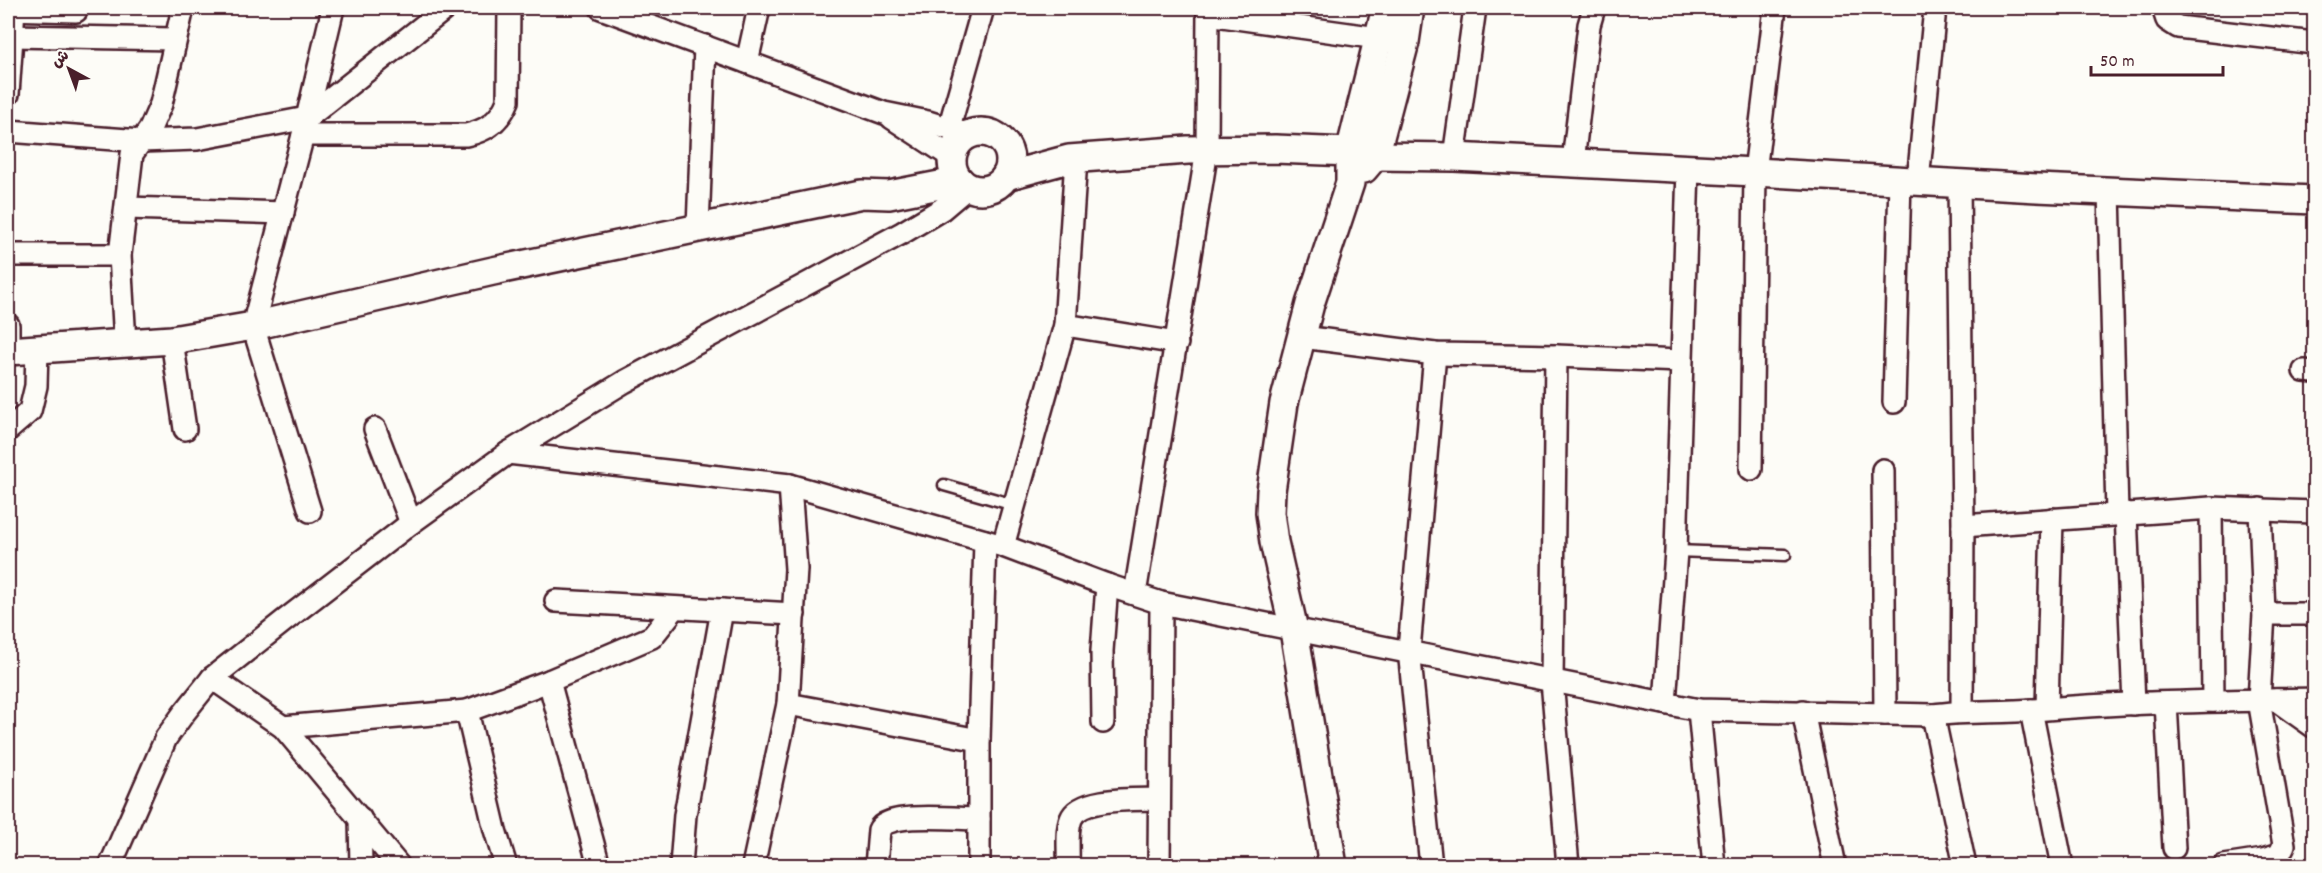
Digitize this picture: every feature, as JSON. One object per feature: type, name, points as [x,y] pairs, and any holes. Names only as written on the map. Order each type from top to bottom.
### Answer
[{"type":"street","points":[[124,343],[120,255],[132,154],[150,129],[161,104],[174,39],[183,8]]},
{"type":"street","points":[[310,511],[253,326],[333,8]]},
{"type":"street","points":[[305,126],[446,8]]},
{"type":"street","points":[[8,131],[141,141],[197,139],[305,126],[466,135],[489,126],[502,115],[508,101],[510,8]]},
{"type":"street","points":[[602,8],[884,113],[928,122],[959,132],[988,133],[1004,143],[1073,159]]},
{"type":"street","points":[[747,62],[759,8]]},
{"type":"street","points":[[116,864],[166,738],[212,678],[411,523],[508,453],[624,382],[902,233],[942,209],[958,172],[959,132],[983,8]]},
{"type":"street","points":[[1386,8],[1392,40]]},
{"type":"street","points":[[1333,866],[1294,630],[1283,586],[1270,513],[1271,491],[1284,403],[1310,304],[1350,183],[1363,154],[1392,40],[1410,8]]},
{"type":"street","points":[[1454,157],[1475,8]]},
{"type":"street","points":[[1572,162],[1589,25],[1594,8]]},
{"type":"street","points":[[1751,469],[1755,172],[1775,8]]},
{"type":"street","points":[[1894,402],[1909,180],[1935,8]]},
{"type":"street","points":[[2163,8],[2167,20],[2178,27],[2314,43]]},
{"type":"street","points":[[8,93],[12,36],[11,9],[76,9],[78,37]]},
{"type":"street","points":[[1135,594],[1207,150],[1208,11],[1392,40]]},
{"type":"street","points":[[12,36],[174,39]]},
{"type":"street","points":[[698,228],[705,46]]},
{"type":"street","points":[[884,113],[982,190],[1000,183],[1006,176],[1010,157],[1004,143]]},
{"type":"street","points":[[1006,176],[1073,159],[1207,150],[1304,150],[2314,200]]},
{"type":"street","points":[[979,866],[979,740],[994,544],[1014,505],[1065,325],[1073,159]]},
{"type":"street","points":[[1665,703],[1676,552],[1688,168]]},
{"type":"street","points":[[8,342],[37,350],[172,340],[253,326],[493,271],[862,194],[888,195],[958,172]]},
{"type":"street","points":[[1959,184],[1963,526],[1962,711]]},
{"type":"street","points":[[2109,190],[2122,514],[2134,704]]},
{"type":"street","points":[[127,207],[283,213]]},
{"type":"street","points":[[8,255],[120,255]]},
{"type":"street","points":[[1065,325],[1177,343]]},
{"type":"street","points":[[1302,337],[1435,354],[1682,361]]},
{"type":"street","points":[[172,340],[185,429]]},
{"type":"street","points":[[8,430],[30,411],[36,386],[37,350]]},
{"type":"street","points":[[1431,866],[1409,650],[1435,354]]},
{"type":"street","points":[[1556,356],[1552,681],[1568,865],[1560,866]]},
{"type":"street","points":[[375,429],[411,523]]},
{"type":"street","points":[[508,453],[790,484],[994,544],[1161,603],[1409,650],[1698,710],[1933,715],[1962,711],[2314,699]]},
{"type":"street","points":[[1883,470],[1885,714]]},
{"type":"street","points":[[753,866],[788,704],[796,568],[790,484]]},
{"type":"street","points":[[1963,526],[2211,508],[2314,512]]},
{"type":"street","points":[[2211,508],[2213,701]]},
{"type":"street","points":[[2224,866],[2279,855],[2284,845],[2267,700],[2260,509]]},
{"type":"street","points":[[2052,519],[2039,709],[2062,866]]},
{"type":"street","points":[[1103,722],[1102,651],[1107,585]]},
{"type":"street","points":[[556,601],[794,614]]},
{"type":"street","points":[[1159,866],[1161,603]]},
{"type":"street","points":[[283,727],[467,711],[549,681],[652,637],[675,608]]},
{"type":"street","points":[[681,866],[685,815],[722,610]]},
{"type":"street","points":[[2264,614],[2314,614]]},
{"type":"street","points":[[212,678],[283,727],[399,866]]},
{"type":"street","points":[[549,681],[599,866]]},
{"type":"street","points":[[2267,700],[2314,727]]},
{"type":"street","points":[[2166,703],[2174,848]]},
{"type":"street","points":[[788,704],[979,740]]},
{"type":"street","points":[[1698,710],[1714,866]]},
{"type":"street","points":[[467,711],[495,830],[506,866]]},
{"type":"street","points":[[1803,711],[1834,866]]},
{"type":"street","points":[[1933,715],[1965,866]]},
{"type":"street","points":[[1068,866],[1069,825],[1073,813],[1094,802],[1159,799]]},
{"type":"street","points":[[360,818],[362,866]]},
{"type":"street","points":[[876,866],[879,830],[886,822],[902,818],[979,819]]},
{"type":"lane","points":[[944,485],[1014,505]]},
{"type":"lane","points":[[1676,552],[1785,555]]}]
